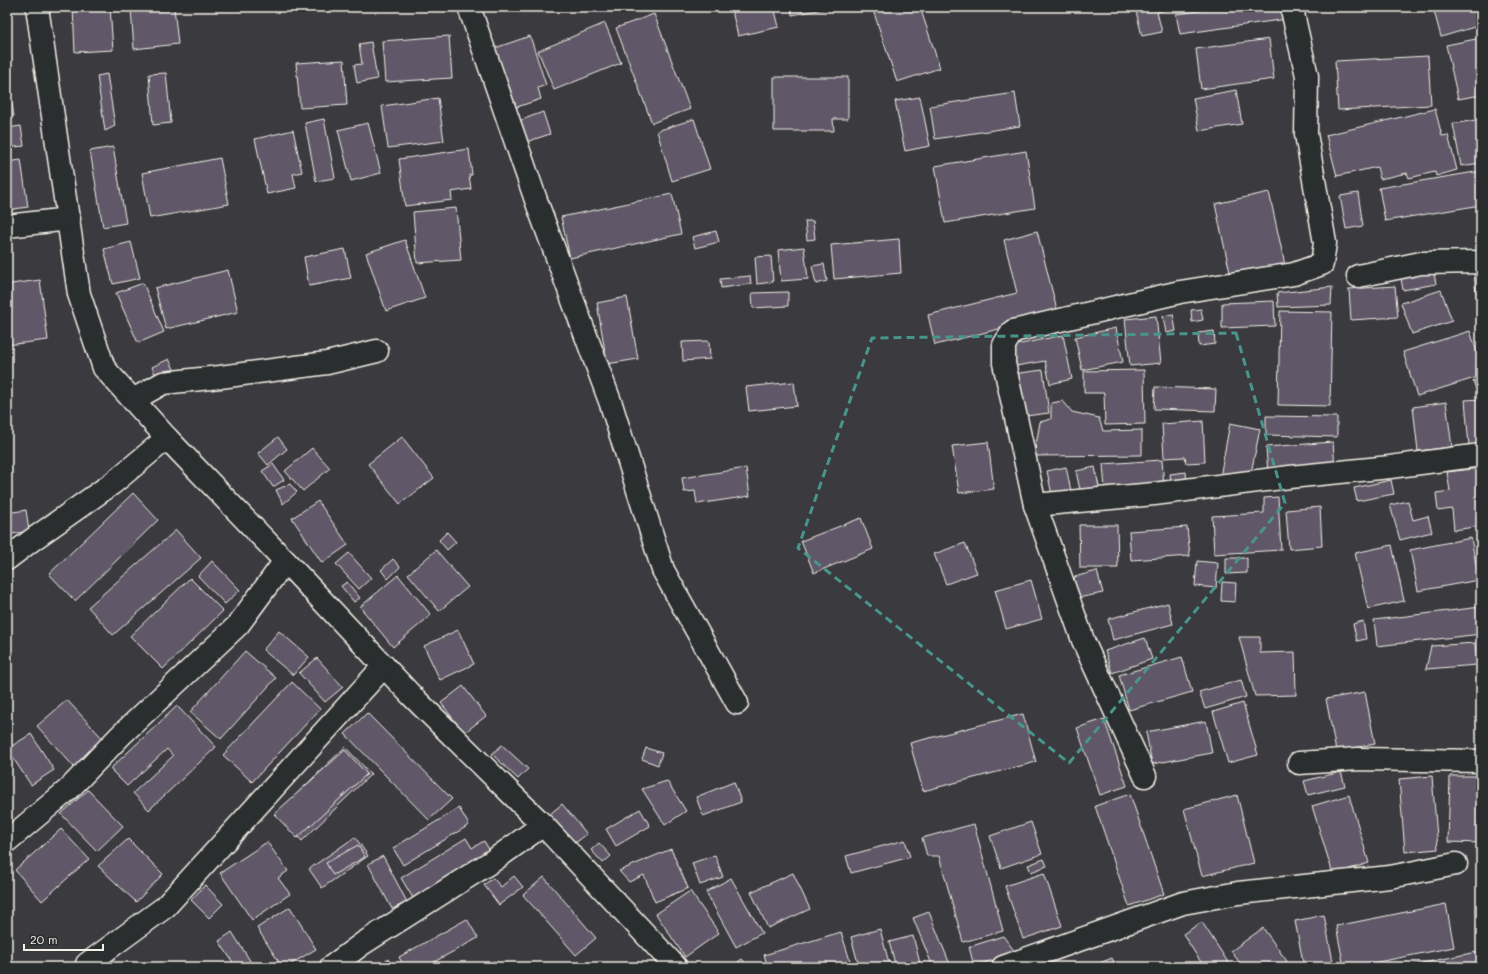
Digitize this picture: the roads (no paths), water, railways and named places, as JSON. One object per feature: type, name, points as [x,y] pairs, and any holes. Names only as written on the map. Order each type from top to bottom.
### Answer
[{"type":"street","points":[[37,7],[79,294],[104,368],[167,438],[286,561],[412,696],[542,825],[676,967]]},
{"type":"street","points":[[469,7],[534,195],[611,404],[663,570],[737,703]]},
{"type":"street","points":[[1145,776],[1084,643],[1035,505],[1004,363],[1004,345],[1013,331],[1180,292],[1294,274],[1322,264],[1325,243],[1306,134],[1307,76],[1293,14],[1295,7]]},
{"type":"street","points":[[7,226],[69,219]]},
{"type":"street","points":[[1358,276],[1421,263],[1481,262]]},
{"type":"street","points":[[133,400],[163,383],[327,363],[377,351]]},
{"type":"street","points":[[7,560],[32,540],[113,482],[167,438]]},
{"type":"street","points":[[1035,505],[1154,494],[1481,455]]},
{"type":"street","points":[[7,841],[69,789],[121,735],[238,625],[286,561]]},
{"type":"street","points":[[87,964],[165,907],[384,666]]},
{"type":"street","points":[[1299,764],[1358,759],[1481,761]]},
{"type":"street","points":[[331,967],[362,944],[494,860],[542,825]]},
{"type":"street","points":[[1003,967],[1183,903],[1238,893],[1390,877],[1456,864]]}]
